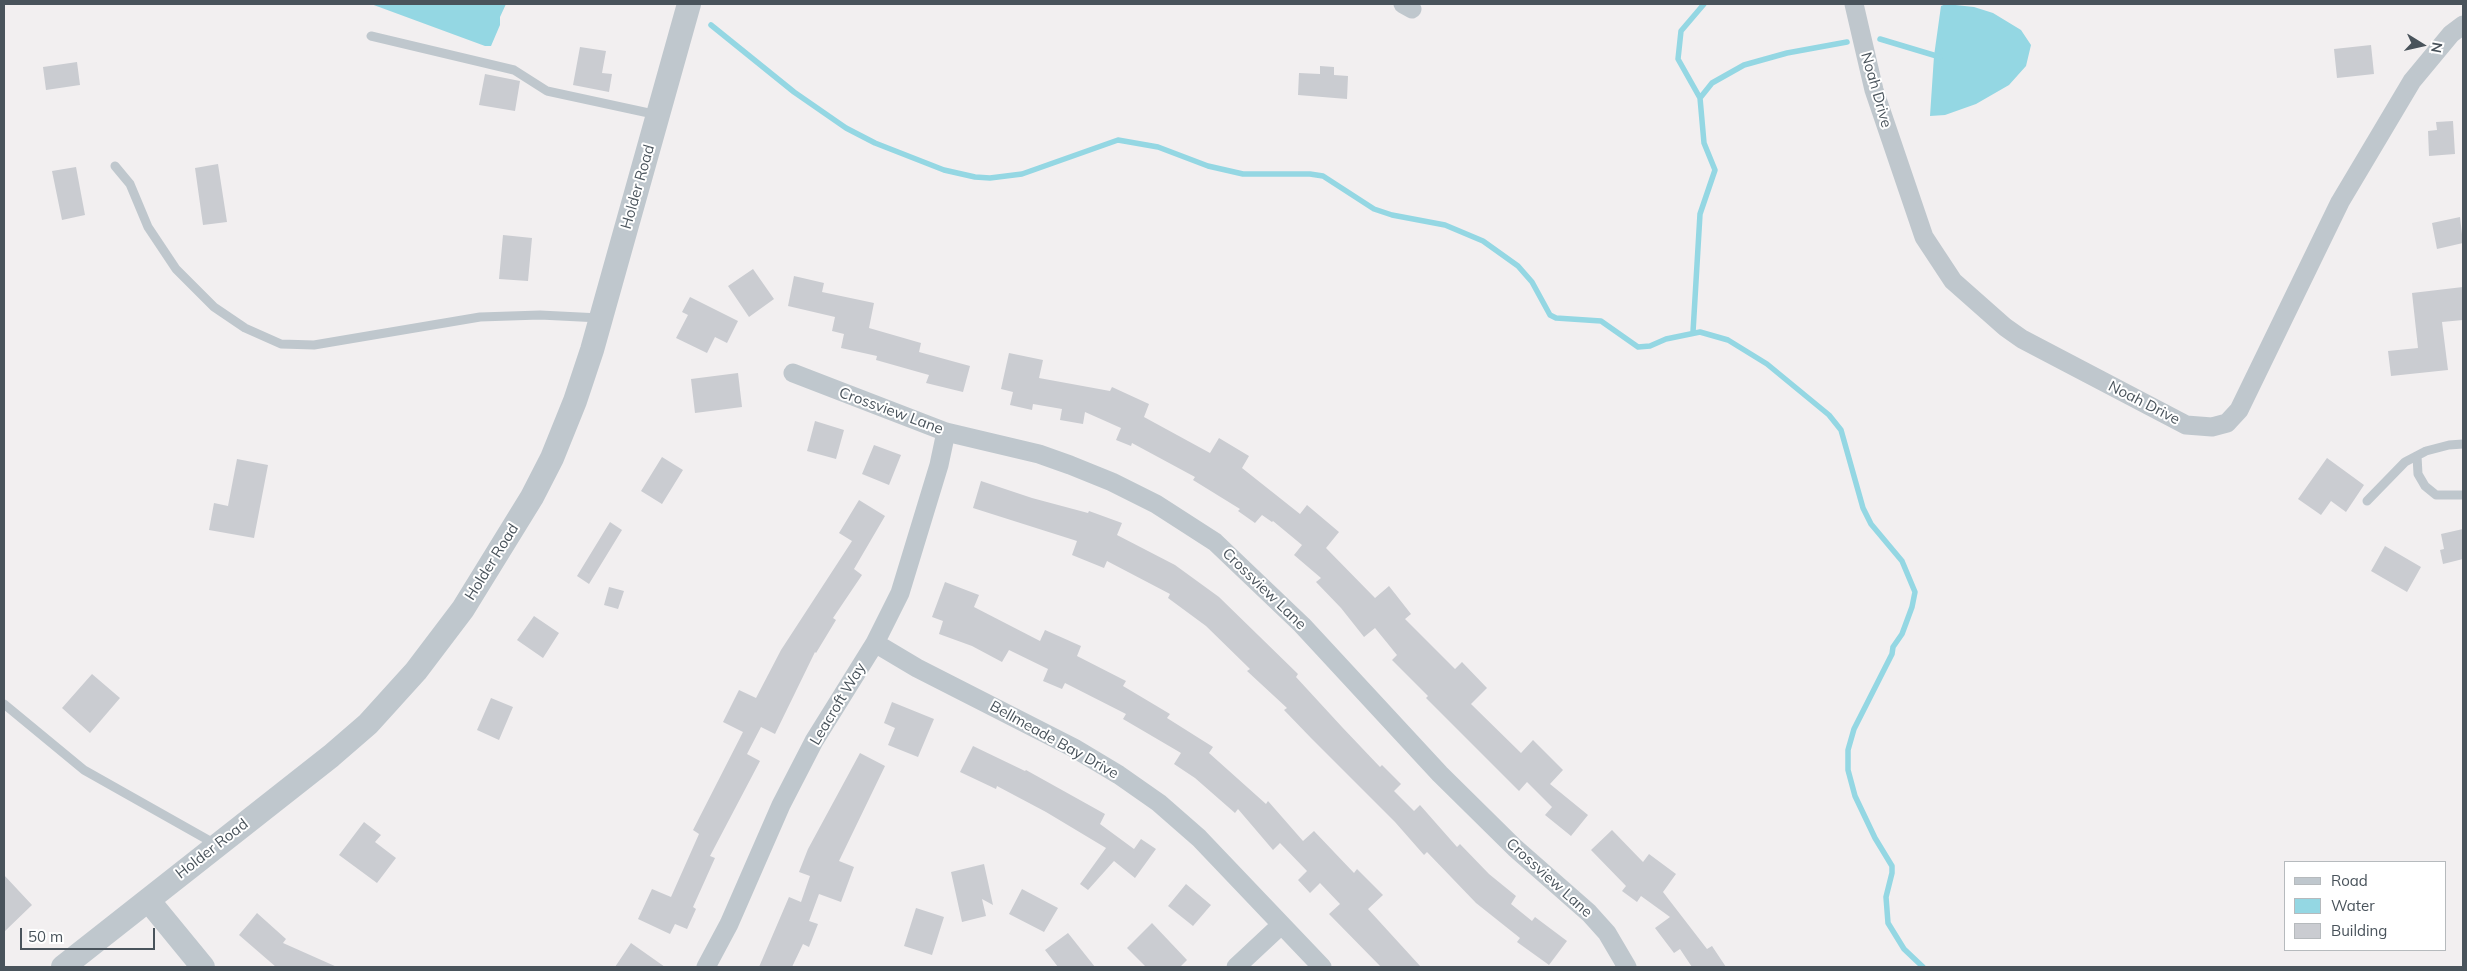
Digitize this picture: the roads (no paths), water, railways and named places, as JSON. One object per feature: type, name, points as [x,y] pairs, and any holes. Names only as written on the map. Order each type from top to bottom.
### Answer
[{"type":"street","name":"Holder Road","points":[[63,967],[368,724],[416,671],[463,609],[519,518],[552,458],[575,401],[601,318],[689,4]]},
{"type":"street","name":"Noah Drive","points":[[1854,4],[1874,90],[1924,237],[1954,281],[2005,327],[2022,339],[2186,424],[2212,427],[2227,423],[2239,410],[2340,202],[2412,81],[2451,34],[2463,25]]},
{"type":"street","name":"Crossview Lane","points":[[793,373],[946,432],[1039,454],[1078,468],[1156,504],[1215,542],[1302,625],[1454,788],[1515,848],[1589,913],[1607,933],[1627,967]]},
{"type":"street","name":"Leacroft Way","points":[[706,967],[728,924],[781,805],[814,741],[875,644],[900,593],[939,465],[946,432]]},
{"type":"street","name":"Bellmeade Bay Drive","points":[[875,644],[917,668],[1074,748],[1119,774],[1159,803],[1198,838],[1322,967]]},
{"type":"street","points":[[148,900],[203,967]]},
{"type":"street","points":[[1236,967],[1281,924]]},
{"type":"lane","points":[[371,36],[514,70],[547,91],[658,115]]},
{"type":"lane","points":[[115,166],[130,184],[148,227],[176,269],[214,306],[245,328],[281,344],[314,345],[480,317],[540,315],[601,318]]},
{"type":"lane","points":[[2368,501],[2405,462],[2449,445],[2463,444]]},
{"type":"lane","points":[[2417,456],[2418,474],[2425,486],[2436,495],[2463,495]]},
{"type":"lane","points":[[4,704],[84,770],[217,845]]},
{"type":"water","points":[[371,4],[506,4],[491,46],[485,46]]},
{"type":"water","points":[[1946,4],[1974,7],[1993,13],[2021,30],[2031,45],[2026,66],[2009,85],[1976,104],[1945,115],[1930,116],[1934,56],[1941,6]]},
{"type":"waterway","points":[[1693,332],[1700,214],[1715,170],[1704,143],[1700,98],[1678,59],[1681,31],[1704,4]]},
{"type":"waterway","points":[[711,25],[794,92],[846,128],[875,143],[944,170],[975,177],[990,178],[1022,174],[1118,140],[1158,147],[1208,166],[1243,174],[1310,174],[1323,176],[1374,209],[1392,215],[1445,225],[1483,241],[1518,266],[1532,282],[1550,315],[1556,318],[1601,321],[1638,347],[1650,346],[1666,339],[1700,332],[1728,340],[1767,364],[1829,415],[1841,430],[1863,508],[1871,524],[1902,561],[1915,592],[1912,607],[1902,634],[1893,647],[1892,654],[1854,729],[1848,750],[1848,770],[1855,796],[1875,838],[1892,866],[1886,897],[1888,923],[1904,949],[1923,967]]},
{"type":"waterway","points":[[1880,39],[1940,57]]},
{"type":"waterway","points":[[1700,98],[1712,83],[1744,65],[1787,53],[1847,42]]}]
